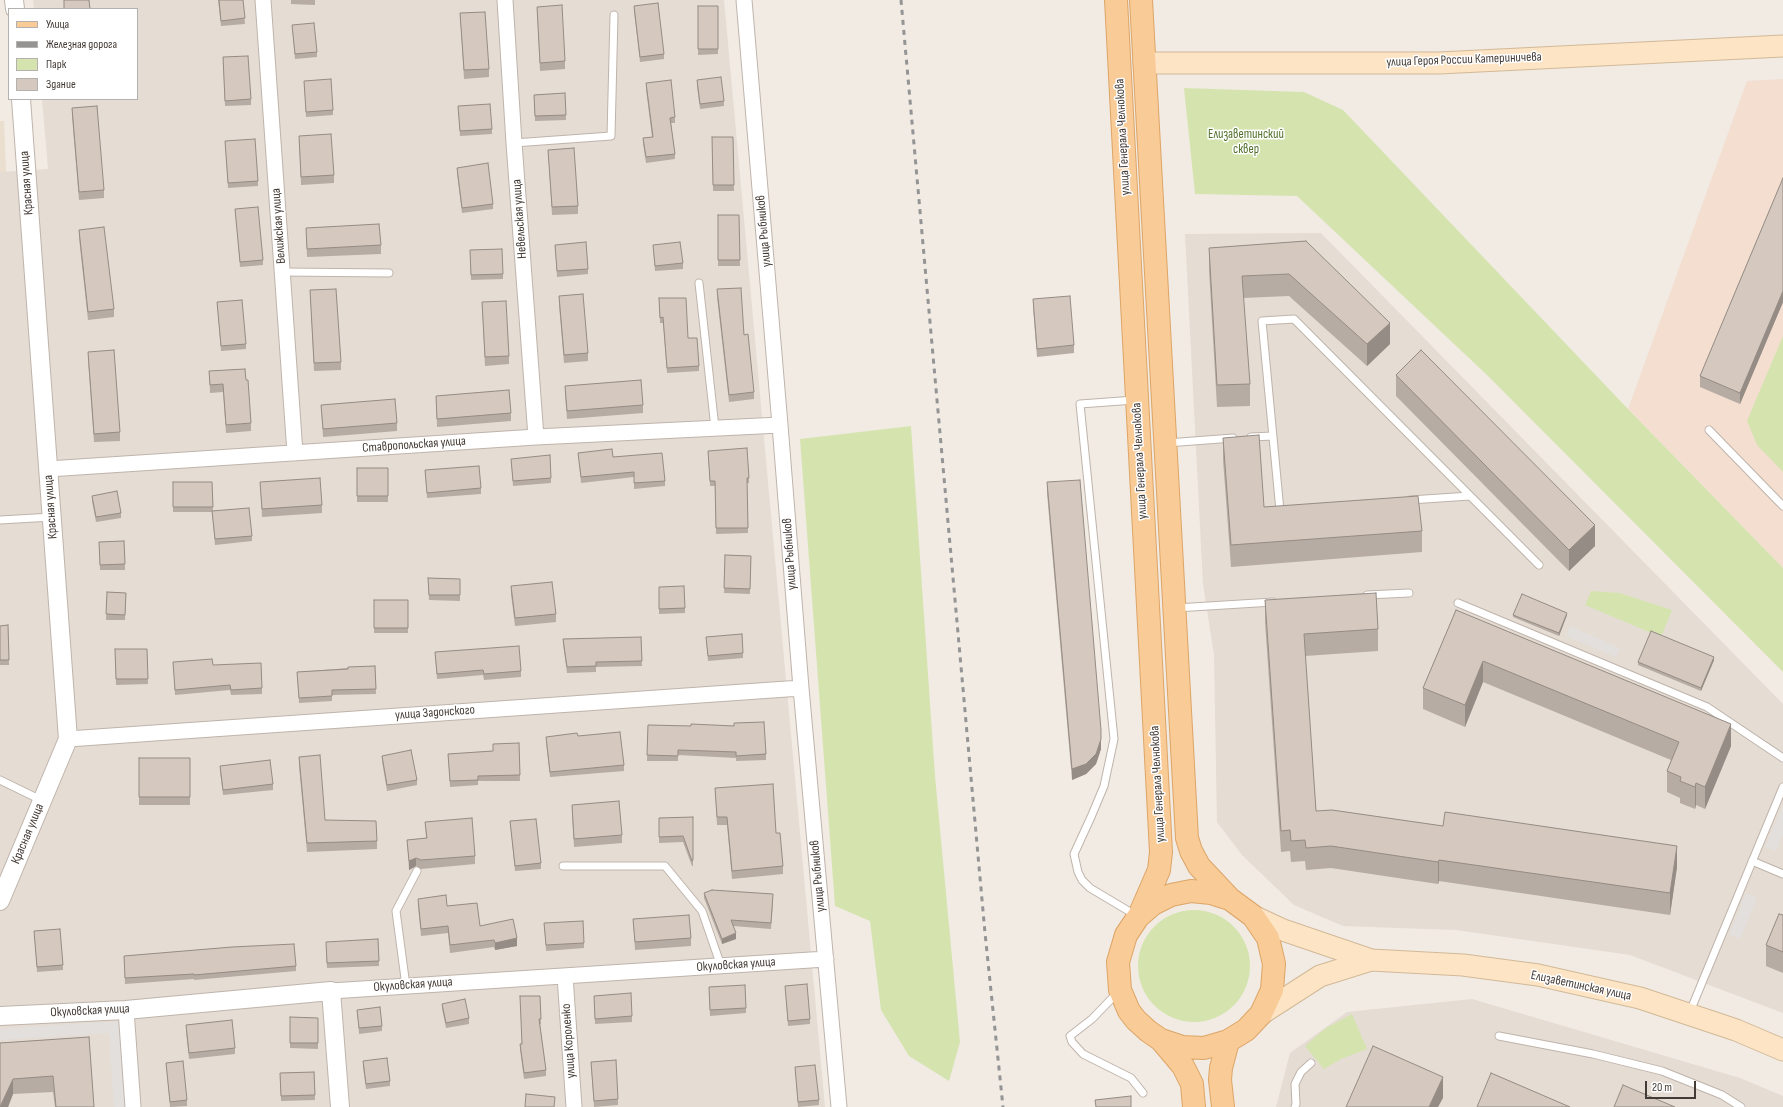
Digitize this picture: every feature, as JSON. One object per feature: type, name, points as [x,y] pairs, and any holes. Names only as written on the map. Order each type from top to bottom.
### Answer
[{"type":"main road","name":"улица Генерала Челнокова","points":[[1116,0],[1161,852],[1159,870],[1138,917],[1126,935],[1118,962],[1120,990],[1129,1011],[1148,1031],[1161,1040],[1183,1066],[1192,1084],[1194,1107]]},
{"type":"main road","name":"улица Генерала Челнокова","points":[[1141,0],[1187,838],[1191,851],[1199,866],[1230,899],[1253,916],[1268,938],[1274,964],[1272,990],[1261,1014],[1246,1030],[1228,1041],[1204,1048],[1182,1047],[1161,1040]]},
{"type":"main road","name":"улица Героя России Катериничева","points":[[1144,63],[1439,62],[1783,46]]},
{"type":"main road","name":"улица Генерала Челнокова","points":[[1138,917],[1153,904],[1171,895],[1191,892],[1211,893],[1230,899]]},
{"type":"main road","name":"Елизаветинская улица","points":[[1253,916],[1283,930],[1371,960],[1463,964],[1538,975],[1640,998],[1736,1030],[1783,1050]]},
{"type":"main road","name":"Елизаветинская улица","points":[[1261,1014],[1320,976],[1371,960]]},
{"type":"main road","points":[[1223,1107],[1220,1080],[1221,1068],[1228,1041]]},
{"type":"street","name":"Велижская улица","points":[[263,0],[295,453]]},
{"type":"street","name":"Невельская улица","points":[[505,0],[536,437]]},
{"type":"street","name":"улица Рыбников","points":[[744,0],[801,688],[839,1107]]},
{"type":"street","name":"Красная улица","points":[[0,901],[68,739],[21,100]]},
{"type":"street","name":"Ставропольская улица","points":[[48,469],[536,437],[780,424]]},
{"type":"street","name":"улица Задонского","points":[[68,739],[801,688]]},
{"type":"street","name":"Окуловская улица","points":[[0,1016],[126,1010],[331,991],[826,959]]},
{"type":"street","name":"улица Короленко","points":[[565,976],[574,1107]]},
{"type":"street","points":[[331,991],[340,1107]]},
{"type":"street","points":[[126,1010],[133,1107]]},
{"type":"lane","points":[[514,143],[611,136],[614,15]]},
{"type":"lane","points":[[282,272],[389,273]]},
{"type":"lane","points":[[700,282],[715,428]]},
{"type":"lane","points":[[1288,510],[1280,511],[1262,321],[1294,319],[1539,565]]},
{"type":"lane","points":[[1137,400],[1080,404],[1114,739],[1104,786],[1074,854],[1075,864],[1082,880],[1090,888],[1104,898],[1138,917]]},
{"type":"lane","points":[[1708,430],[1783,506]]},
{"type":"lane","points":[[1165,443],[1273,436]]},
{"type":"lane","points":[[1399,501],[1470,496]]},
{"type":"lane","points":[[0,520],[52,517]]},
{"type":"lane","points":[[1362,596],[1409,593]]},
{"type":"lane","points":[[1174,608],[1283,601]]},
{"type":"lane","points":[[1458,604],[1707,707],[1783,758]]},
{"type":"lane","points":[[0,780],[42,800]]},
{"type":"lane","points":[[1689,1014],[1783,786]]},
{"type":"lane","points":[[1752,861],[1783,874]]},
{"type":"lane","points":[[563,866],[665,866],[702,911],[721,966]]},
{"type":"lane","points":[[406,986],[396,911],[417,871]]},
{"type":"lane","points":[[1120,990],[1092,1019],[1070,1036],[1072,1042],[1083,1054],[1130,1078],[1143,1092]]},
{"type":"lane","points":[[1499,1036],[1592,1054],[1662,1071],[1722,1095],[1741,1107]]},
{"type":"lane","points":[[1295,1107],[1295,1084],[1301,1072],[1311,1062]]},
{"type":"shaded area","points":[[33,0],[724,0],[825,1107],[0,1107],[0,172],[48,169],[42,100],[138,100],[138,8],[34,8]]},
{"type":"shaded area","points":[[1783,79],[1783,568],[1628,409],[1747,81]]},
{"type":"shaded area","points":[[0,121],[4,121],[6,172],[0,172]]},
{"type":"shaded area","points":[[1321,233],[1783,704],[1783,1013],[1630,955],[1456,930],[1343,926],[1294,905],[1242,855],[1217,822],[1214,655],[1203,584],[1185,234]]},
{"type":"shaded area","points":[[1570,626],[1620,648],[1616,657],[1566,636]]},
{"type":"shaded area","points":[[1783,805],[1783,834],[1776,851],[1765,847]]},
{"type":"shaded area","points":[[1746,893],[1757,898],[1740,939],[1729,935]]},
{"type":"shaded area","points":[[1472,999],[1740,1078],[1783,1096],[1783,1107],[1276,1107],[1290,1053],[1347,1012]]},
{"type":"shaded area","points":[[120,1021],[126,1107],[114,1107],[109,1033],[0,1040],[0,1029]]},
{"type":"green space","name":"Елизаветинский сквер","points":[[1184,88],[1304,92],[1343,110],[1628,409],[1783,568],[1783,672],[1487,375],[1297,196],[1195,194]]},
{"type":"green space","points":[[1783,336],[1783,472],[1757,445],[1747,421]]},
{"type":"green space","points":[[911,426],[935,776],[960,1042],[949,1081],[909,1056],[881,1010],[870,921],[835,906],[800,439]]},
{"type":"green space","points":[[1591,591],[1620,593],[1672,610],[1661,637],[1585,605]]},
{"type":"green space","points":[[1194,910],[1205,911],[1215,915],[1225,920],[1233,927],[1240,935],[1245,945],[1249,955],[1249,977],[1245,987],[1240,997],[1233,1005],[1225,1012],[1215,1017],[1205,1021],[1194,1022],[1183,1021],[1173,1017],[1163,1012],[1155,1005],[1148,997],[1143,987],[1139,977],[1138,966],[1139,955],[1143,945],[1148,935],[1155,927],[1163,920],[1173,915],[1183,911]]},
{"type":"green space","points":[[1352,1014],[1367,1049],[1341,1059],[1324,1069],[1305,1046],[1326,1028]]},
{"type":"building","points":[[64,0],[89,0],[90,8],[64,8]]},
{"type":"building","points":[[219,0],[243,0],[245,18],[221,21]]},
{"type":"building","points":[[658,3],[664,54],[640,57],[634,6]]},
{"type":"building","points":[[562,5],[565,61],[540,63],[537,7]]},
{"type":"building","points":[[698,6],[718,6],[718,49],[698,49]]},
{"type":"building","points":[[485,12],[489,69],[464,70],[460,13]]},
{"type":"building","points":[[314,23],[317,52],[295,54],[292,25]]},
{"type":"building","points":[[248,56],[251,99],[225,101],[223,57]]},
{"type":"building","points":[[721,77],[724,101],[700,104],[697,80]]},
{"type":"building","points":[[331,79],[333,110],[306,112],[304,81]]},
{"type":"building","points":[[671,80],[675,117],[670,118],[675,154],[646,157],[643,138],[653,137],[646,83]]},
{"type":"building","points":[[565,93],[566,115],[535,116],[534,95]]},
{"type":"building","points":[[490,104],[492,129],[460,131],[458,106]]},
{"type":"building","points":[[97,106],[104,190],[79,192],[72,108]]},
{"type":"building","points":[[331,134],[334,175],[301,177],[299,136]]},
{"type":"building","points":[[712,137],[733,137],[734,185],[713,185]]},
{"type":"building","points":[[255,139],[258,181],[228,183],[225,141]]},
{"type":"building","points":[[574,148],[578,206],[552,207],[548,150]]},
{"type":"building","points":[[488,163],[493,204],[462,208],[457,168]]},
{"type":"building","points":[[1783,178],[1783,291],[1740,393],[1700,376]]},
{"type":"building","points":[[258,207],[263,260],[240,262],[235,209]]},
{"type":"building","points":[[718,215],[739,215],[740,260],[718,260]]},
{"type":"building","points":[[379,224],[381,245],[307,249],[306,228]]},
{"type":"building","points":[[104,227],[114,309],[88,312],[79,230]]},
{"type":"building","points":[[1306,241],[1390,323],[1367,344],[1289,274],[1242,276],[1250,384],[1217,385],[1209,248]]},
{"type":"building","points":[[586,242],[588,269],[557,271],[555,245]]},
{"type":"building","points":[[680,242],[683,263],[655,266],[653,245]]},
{"type":"building","points":[[502,249],[503,274],[471,275],[470,250]]},
{"type":"building","points":[[741,288],[744,335],[748,334],[754,392],[729,395],[717,289]]},
{"type":"building","points":[[336,289],[341,362],[314,363],[310,290]]},
{"type":"building","points":[[583,294],[588,353],[564,355],[559,296]]},
{"type":"building","points":[[1070,296],[1074,345],[1037,349],[1033,299]]},
{"type":"building","points":[[659,298],[686,298],[688,338],[697,338],[699,366],[667,368],[663,317],[660,318]]},
{"type":"building","points":[[242,300],[246,344],[221,346],[217,302]]},
{"type":"building","points":[[506,301],[509,356],[485,357],[482,302]]},
{"type":"building","points":[[114,350],[120,432],[94,434],[88,352]]},
{"type":"building","points":[[1421,350],[1595,525],[1569,550],[1396,375]]},
{"type":"building","points":[[245,369],[246,380],[248,380],[251,423],[226,425],[223,384],[210,385],[209,371]]},
{"type":"building","points":[[641,380],[643,405],[567,411],[565,386]]},
{"type":"building","points":[[509,390],[511,413],[437,419],[436,396]]},
{"type":"building","points":[[395,399],[397,423],[323,429],[321,405]]},
{"type":"building","points":[[1259,435],[1264,507],[1418,496],[1422,531],[1231,545],[1223,438]]},
{"type":"building","points":[[747,448],[749,478],[747,478],[748,528],[716,528],[715,481],[710,481],[708,451]]},
{"type":"building","points":[[612,449],[613,457],[662,453],[665,481],[634,483],[634,472],[581,477],[578,453]]},
{"type":"building","points":[[550,455],[551,478],[513,481],[511,459]]},
{"type":"building","points":[[479,466],[481,488],[427,493],[425,470]]},
{"type":"building","points":[[357,468],[388,468],[388,496],[357,496]]},
{"type":"building","points":[[320,478],[322,505],[262,509],[260,482]]},
{"type":"building","points":[[1080,480],[1101,739],[1096,754],[1086,764],[1072,769],[1047,482]]},
{"type":"building","points":[[173,482],[212,482],[213,507],[173,507]]},
{"type":"building","points":[[117,491],[121,513],[96,517],[92,496]]},
{"type":"building","points":[[249,508],[252,536],[215,539],[212,511]]},
{"type":"building","points":[[124,541],[125,564],[100,565],[99,542]]},
{"type":"building","points":[[725,555],[751,556],[750,589],[724,588]]},
{"type":"building","points":[[428,578],[460,579],[460,595],[429,595]]},
{"type":"building","points":[[552,582],[556,614],[515,618],[511,586]]},
{"type":"building","points":[[684,586],[685,608],[659,609],[659,587]]},
{"type":"building","points":[[107,592],[126,593],[125,615],[106,614]]},
{"type":"building","points":[[1376,593],[1378,629],[1304,634],[1316,811],[1332,810],[1443,826],[1445,812],[1677,846],[1670,893],[1331,846],[1306,848],[1305,840],[1291,841],[1290,830],[1281,831],[1265,600]]},
{"type":"building","points":[[1522,594],[1567,613],[1559,633],[1513,615]]},
{"type":"building","points":[[374,600],[408,600],[408,628],[374,628]]},
{"type":"building","points":[[1456,610],[1731,724],[1705,787],[1696,783],[1695,787],[1680,781],[1681,777],[1667,771],[1679,742],[1483,661],[1465,705],[1423,688]]},
{"type":"building","points":[[8,625],[9,660],[0,660],[0,626]]},
{"type":"building","points":[[1651,631],[1714,657],[1701,688],[1638,662]]},
{"type":"building","points":[[742,634],[743,653],[708,656],[706,637]]},
{"type":"building","points":[[641,637],[642,661],[596,662],[596,666],[567,667],[563,639]]},
{"type":"building","points":[[519,646],[521,671],[484,674],[483,670],[437,674],[435,652]]},
{"type":"building","points":[[115,649],[147,649],[148,679],[116,679]]},
{"type":"building","points":[[212,659],[213,665],[261,663],[262,688],[231,690],[230,685],[175,690],[173,662]]},
{"type":"building","points":[[375,666],[376,689],[332,690],[332,696],[299,698],[297,672]]},
{"type":"building","points":[[764,722],[766,754],[736,756],[736,752],[678,750],[678,756],[647,755],[648,725],[691,726],[691,724],[734,726],[734,723]]},
{"type":"building","points":[[620,732],[624,765],[550,772],[546,737],[577,733],[578,736]]},
{"type":"building","points":[[519,743],[520,775],[478,776],[478,780],[450,781],[448,754],[493,751],[493,744]]},
{"type":"building","points":[[411,750],[417,780],[387,785],[382,756]]},
{"type":"building","points":[[320,755],[325,820],[376,821],[377,841],[307,843],[299,757]]},
{"type":"building","points":[[139,758],[190,758],[190,797],[139,797]]},
{"type":"building","points":[[270,760],[273,784],[223,790],[220,766]]},
{"type":"building","points":[[773,784],[776,833],[780,833],[783,866],[732,871],[727,817],[717,817],[715,788]]},
{"type":"building","points":[[619,801],[622,835],[574,839],[572,805]]},
{"type":"building","points":[[693,817],[692,861],[683,836],[659,837],[659,818]]},
{"type":"building","points":[[472,818],[475,856],[421,860],[416,858],[409,861],[407,840],[427,838],[425,822]]},
{"type":"building","points":[[536,819],[541,863],[515,866],[510,821]]},
{"type":"building","points":[[712,890],[773,894],[771,923],[731,920],[736,933],[722,939],[704,893]]},
{"type":"building","points":[[446,895],[447,906],[477,903],[480,926],[513,919],[517,938],[495,943],[494,940],[450,945],[448,926],[421,929],[418,899]]},
{"type":"building","points":[[1779,914],[1783,915],[1783,952],[1766,945]]},
{"type":"building","points":[[689,915],[691,938],[635,942],[633,919]]},
{"type":"building","points":[[583,921],[584,943],[546,945],[544,923]]},
{"type":"building","points":[[60,929],[63,965],[37,967],[34,931]]},
{"type":"building","points":[[378,939],[379,961],[327,963],[326,942]]},
{"type":"building","points":[[294,944],[296,966],[194,975],[125,978],[124,956],[232,947]]},
{"type":"building","points":[[807,984],[810,1019],[788,1021],[785,986]]},
{"type":"building","points":[[745,985],[746,1008],[710,1010],[709,987]]},
{"type":"building","points":[[631,993],[632,1016],[595,1019],[594,996]]},
{"type":"building","points":[[520,996],[540,996],[541,1019],[539,1019],[546,1070],[524,1073],[520,1044],[522,1044]]},
{"type":"building","points":[[465,999],[469,1018],[446,1023],[442,1004]]},
{"type":"building","points":[[380,1007],[382,1026],[359,1028],[357,1010]]},
{"type":"building","points":[[290,1017],[318,1018],[318,1043],[290,1043]]},
{"type":"building","points":[[232,1020],[235,1048],[189,1053],[186,1025]]},
{"type":"building","points":[[89,1037],[94,1107],[56,1107],[53,1076],[13,1079],[0,1107],[0,1043]]},
{"type":"building","points":[[1373,1046],[1443,1077],[1429,1107],[1346,1107]]},
{"type":"building","points":[[387,1058],[390,1081],[366,1084],[363,1061]]},
{"type":"building","points":[[616,1060],[618,1099],[594,1101],[591,1062]]},
{"type":"building","points":[[183,1061],[187,1100],[170,1102],[166,1063]]},
{"type":"building","points":[[815,1065],[819,1100],[798,1102],[795,1067]]},
{"type":"building","points":[[314,1072],[315,1095],[281,1096],[280,1073]]},
{"type":"building","points":[[1491,1073],[1570,1107],[1477,1107]]},
{"type":"building","points":[[1623,1085],[1675,1107],[1614,1107]]},
{"type":"building","points":[[526,1094],[555,1097],[554,1107],[525,1107]]},
{"type":"building","points":[[1131,1096],[1131,1107],[1096,1107],[1095,1100]]},
{"type":"railway","points":[[901,0],[985,933],[1003,1107]]}]
